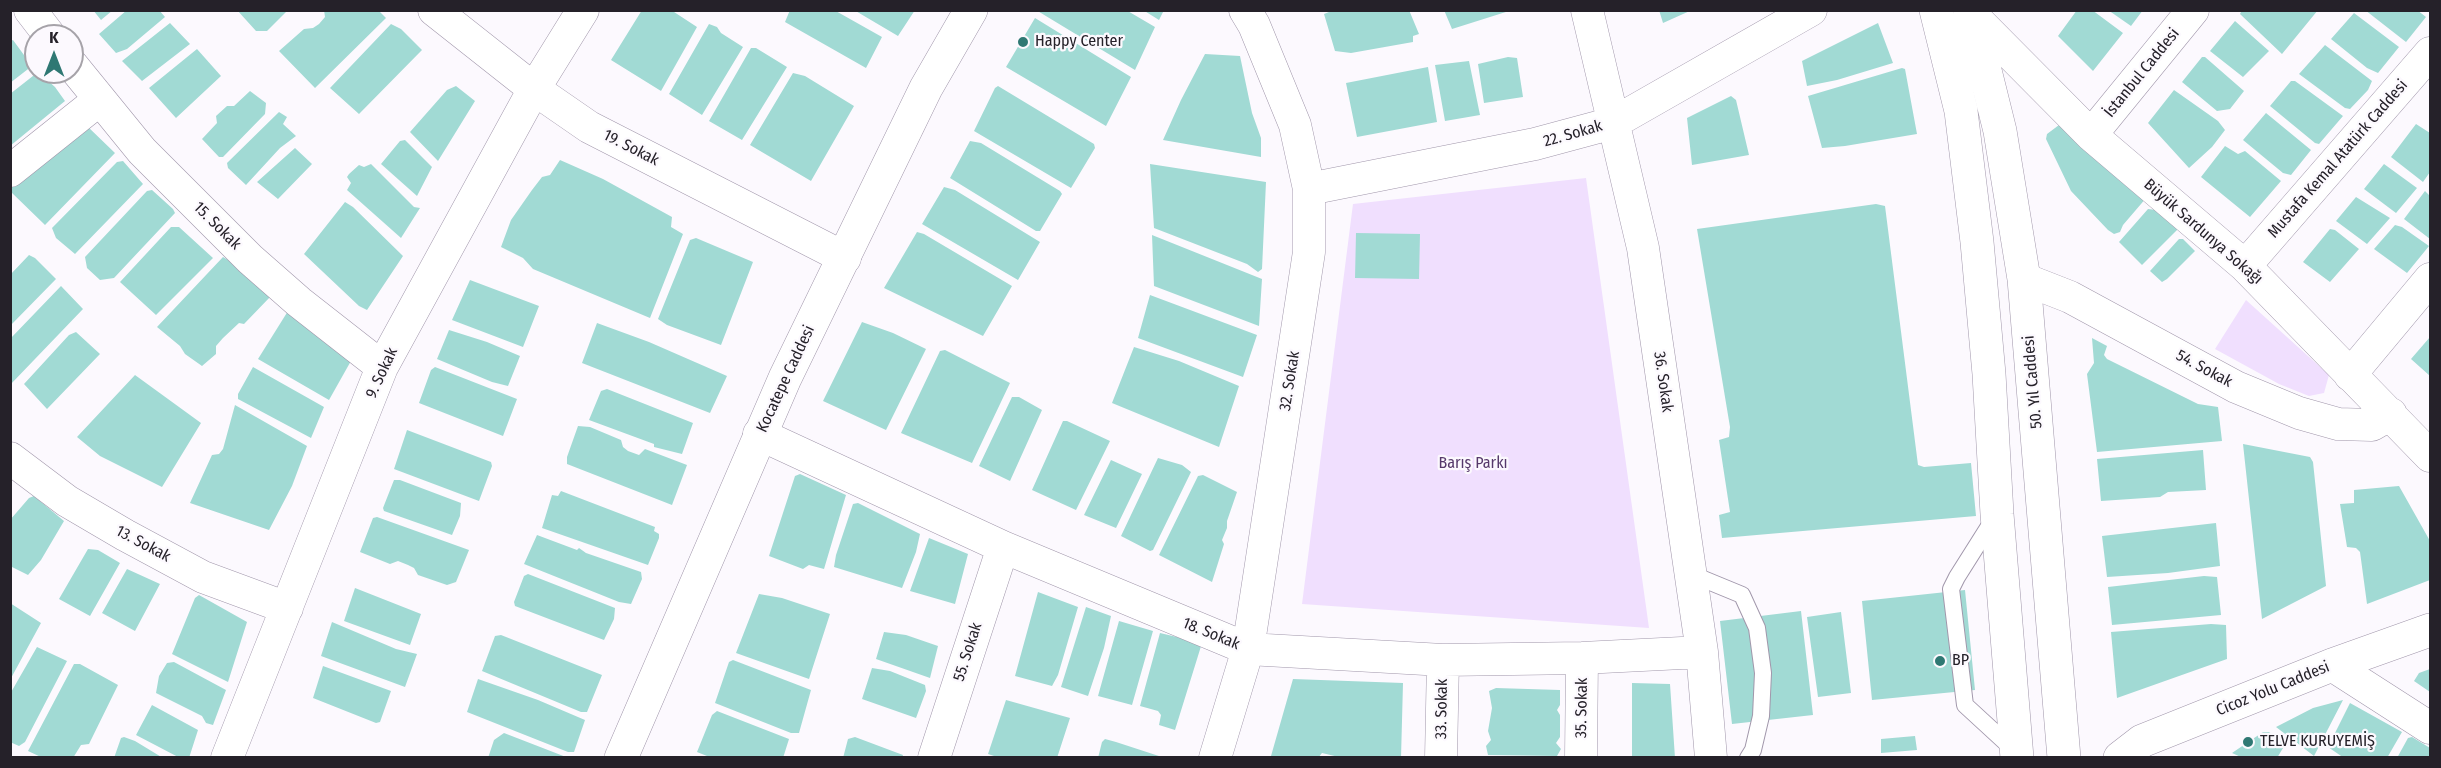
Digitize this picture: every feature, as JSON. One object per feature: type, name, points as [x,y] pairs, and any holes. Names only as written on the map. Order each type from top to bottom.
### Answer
[{"type":"main road","name":"Kocatepe Caddesi","points":[[621,758],[784,378],[845,258],[926,88],[971,10]]},
{"type":"main road","points":[[1936,10],[1962,111],[1969,168],[1989,374],[1997,514],[2017,755]]},
{"type":"main road","name":"50. Yıl Caddesi","points":[[1970,12],[2000,131],[2024,279],[2064,758]]},
{"type":"main road","name":"Cicoz Yolu Caddesi","points":[[2122,757],[2142,741],[2332,665],[2430,630]]},
{"type":"street","points":[[30,10],[41,24]]},
{"type":"street","name":"19. Sokak","points":[[434,10],[534,89],[589,127],[845,258]]},
{"type":"street","name":"9. Sokak","points":[[227,758],[382,368],[534,89],[583,10]]},
{"type":"street","name":"32. Sokak","points":[[1215,758],[1248,649],[1309,252],[1309,189],[1295,125],[1254,25],[1245,10]]},
{"type":"street","name":"36. Sokak","points":[[1587,10],[1643,248],[1702,652],[1710,758]]},
{"type":"street","name":"22. Sokak","points":[[1309,189],[1535,144],[1613,123],[1811,10]]},
{"type":"street","name":"İstanbul Caddesi","points":[[2091,135],[2193,10]]},
{"type":"street","name":"Büyük Sardunya Sokağı","points":[[1970,12],[2091,135],[2245,266],[2430,456]]},
{"type":"street","name":"Mustafa Kemal Atatürk Caddesi","points":[[2245,266],[2430,53]]},
{"type":"street","name":"15. Sokak","points":[[84,80],[142,151],[250,259],[382,368]]},
{"type":"street","points":[[10,171],[99,100]]},
{"type":"street","name":"54. Sokak","points":[[2024,279],[2070,297],[2236,387],[2299,413],[2338,424],[2372,425],[2391,414]]},
{"type":"street","points":[[2350,375],[2430,279]]},
{"type":"street","name":"18. Sokak","points":[[759,434],[1003,547],[1248,649],[1443,660],[1582,658],[1702,652]]},
{"type":"street","name":"13. Sokak","points":[[10,458],[67,501],[125,536],[203,577],[287,608]]},
{"type":"street","name":"55. Sokak","points":[[934,758],[1003,547]]},
{"type":"street","name":"35. Sokak","points":[[1581,758],[1582,658]]},
{"type":"street","name":"33. Sokak","points":[[1441,758],[1443,660]]},
{"type":"street","points":[[2332,665],[2430,728]]},
{"type":"lane","points":[[1997,514],[1951,590],[1965,705],[2017,755]]},
{"type":"lane","points":[[1691,574],[1742,595],[1757,628],[1763,673],[1761,716],[1753,750],[1748,758]]},
{"type":"green space","name":"Barış Parkı","points":[[1586,178],[1649,628],[1302,604],[1353,204]]},
{"type":"green space","points":[[2246,300],[2329,375],[2324,393],[2309,396],[2279,384],[2215,349]]},
{"type":"building","points":[[93,10],[113,10],[101,20]]},
{"type":"building","points":[[127,10],[159,10],[165,17],[127,49],[116,53],[99,34]]},
{"type":"building","points":[[237,10],[288,10],[267,31],[256,31]]},
{"type":"building","points":[[324,10],[378,10],[386,18],[315,88],[279,51],[304,29],[313,28],[319,24],[325,17]]},
{"type":"building","points":[[642,10],[671,10],[697,27],[661,91],[611,60]]},
{"type":"building","points":[[790,10],[834,10],[882,37],[866,68],[785,22]]},
{"type":"building","points":[[854,10],[915,10],[898,36]]},
{"type":"building","points":[[1036,10],[1126,10],[1155,27],[1135,70]]},
{"type":"building","points":[[1143,10],[1164,10],[1159,20]]},
{"type":"building","points":[[1334,10],[1409,10],[1419,34],[1413,36],[1413,42],[1351,53],[1335,51],[1324,14]]},
{"type":"building","points":[[1444,10],[1509,10],[1509,11],[1452,29]]},
{"type":"building","points":[[1659,10],[1692,10],[1663,23]]},
{"type":"building","points":[[2077,10],[2092,10],[2123,33],[2093,71],[2058,36]]},
{"type":"building","points":[[2108,10],[2143,10],[2131,26]]},
{"type":"building","points":[[2242,10],[2318,10],[2282,54],[2240,14]]},
{"type":"building","points":[[2365,10],[2417,10],[2426,17],[2406,42]]},
{"type":"building","points":[[2354,13],[2399,47],[2378,73],[2367,68],[2331,39]]},
{"type":"building","points":[[1035,18],[1131,77],[1106,126],[1006,67]]},
{"type":"building","points":[[2235,21],[2269,51],[2243,77],[2210,51]]},
{"type":"building","points":[[170,23],[190,44],[142,81],[122,61]]},
{"type":"building","points":[[1878,23],[1893,63],[1837,80],[1807,86],[1802,61]]},
{"type":"building","points":[[391,24],[401,29],[422,50],[359,114],[330,88]]},
{"type":"building","points":[[709,24],[717,27],[721,33],[743,47],[702,115],[669,94]]},
{"type":"building","points":[[13,40],[24,55],[24,72],[10,83],[10,41]]},
{"type":"building","points":[[2325,45],[2372,81],[2368,90],[2350,109],[2345,108],[2299,74]]},
{"type":"building","points":[[751,48],[756,48],[787,67],[742,140],[709,121]]},
{"type":"building","points":[[197,49],[221,76],[176,118],[149,88]]},
{"type":"building","points":[[1205,54],[1240,56],[1252,113],[1261,138],[1261,157],[1163,140]]},
{"type":"building","points":[[1508,57],[1517,58],[1523,97],[1484,103],[1478,64]]},
{"type":"building","points":[[2202,57],[2205,57],[2244,91],[2230,109],[2217,111],[2182,82]]},
{"type":"building","points":[[1469,61],[1480,115],[1445,121],[1435,65]]},
{"type":"building","points":[[1428,67],[1437,122],[1357,137],[1346,83]]},
{"type":"building","points":[[1905,69],[1917,134],[1822,148],[1808,96]]},
{"type":"building","points":[[793,73],[805,76],[854,106],[811,181],[750,145]]},
{"type":"building","points":[[2291,81],[2295,81],[2343,116],[2319,144],[2270,106]]},
{"type":"building","points":[[24,83],[52,84],[65,101],[10,146],[10,94]]},
{"type":"building","points":[[456,86],[475,101],[438,161],[410,132],[447,90]]},
{"type":"building","points":[[998,86],[1094,144],[1095,148],[1071,188],[974,131]]},
{"type":"building","points":[[2174,90],[2218,121],[2225,130],[2212,147],[2189,168],[2148,123]]},
{"type":"building","points":[[250,91],[266,103],[265,114],[223,157],[219,157],[202,139],[217,123],[216,116],[227,106],[234,106]]},
{"type":"building","points":[[1731,96],[1736,100],[1749,155],[1692,165],[1687,118]]},
{"type":"building","points":[[279,112],[287,117],[283,124],[296,136],[280,148],[246,185],[228,168],[227,163]]},
{"type":"building","points":[[2266,113],[2311,150],[2291,175],[2283,173],[2243,140]]},
{"type":"building","points":[[2416,124],[2430,133],[2430,172],[2423,182],[2391,157]]},
{"type":"building","points":[[86,125],[115,153],[45,225],[10,191],[10,188],[49,150]]},
{"type":"building","points":[[2059,125],[2147,197],[2123,225],[2120,232],[2114,234],[2108,230],[2071,191],[2046,139],[2047,134]]},
{"type":"building","points":[[405,140],[432,167],[417,196],[381,164],[400,141]]},
{"type":"building","points":[[970,141],[981,143],[1060,191],[1062,194],[1040,231],[1036,231],[950,178]]},
{"type":"building","points":[[2225,146],[2238,154],[2245,151],[2281,181],[2250,217],[2201,177]]},
{"type":"building","points":[[295,148],[312,164],[278,199],[257,182]]},
{"type":"building","points":[[560,160],[603,179],[672,217],[671,227],[683,234],[650,318],[533,269],[523,258],[501,247],[511,220],[542,177],[550,175]]},
{"type":"building","points":[[123,161],[143,184],[75,254],[56,238],[52,228],[117,162]]},
{"type":"building","points":[[371,164],[414,207],[420,208],[401,238],[347,190],[351,183],[347,177],[349,174],[359,165],[364,167]]},
{"type":"building","points":[[1150,164],[1266,182],[1262,269],[1258,272],[1247,264],[1154,228]]},
{"type":"building","points":[[2384,164],[2417,188],[2396,213],[2364,189]]},
{"type":"building","points":[[944,187],[955,190],[1040,242],[1018,280],[922,224]]},
{"type":"building","points":[[152,190],[175,213],[114,278],[100,280],[87,268],[85,257],[147,191]]},
{"type":"building","points":[[2425,191],[2430,196],[2430,239],[2404,219]]},
{"type":"building","points":[[2356,197],[2390,218],[2367,244],[2336,221]]},
{"type":"building","points":[[345,202],[403,256],[367,310],[359,306],[304,254]]},
{"type":"building","points":[[1876,204],[1885,206],[1918,465],[1924,467],[1971,463],[1976,516],[1722,538],[1719,515],[1730,512],[1719,440],[1729,437],[1730,427],[1697,229]]},
{"type":"building","points":[[2148,209],[2156,210],[2179,228],[2142,265],[2119,242]]},
{"type":"building","points":[[2395,225],[2402,227],[2429,246],[2407,273],[2374,249]]},
{"type":"building","points":[[171,227],[179,227],[213,258],[156,315],[120,282]]},
{"type":"building","points":[[2330,229],[2335,230],[2359,249],[2330,282],[2303,262]]},
{"type":"building","points":[[917,232],[1012,286],[983,336],[884,288]]},
{"type":"building","points":[[1356,233],[1420,234],[1419,279],[1355,278]]},
{"type":"building","points":[[1152,235],[1262,279],[1259,326],[1154,286]]},
{"type":"building","points":[[696,238],[753,262],[721,345],[667,325],[658,319],[690,240]]},
{"type":"building","points":[[2179,239],[2183,239],[2195,251],[2162,282],[2150,271]]},
{"type":"building","points":[[29,255],[56,279],[10,326],[10,275]]},
{"type":"building","points":[[223,257],[235,264],[271,296],[244,324],[239,323],[223,338],[216,346],[216,354],[202,366],[185,354],[180,346],[157,327]]},
{"type":"building","points":[[470,280],[539,306],[523,347],[452,320]]},
{"type":"building","points":[[61,286],[83,309],[10,385],[10,339]]},
{"type":"building","points":[[1150,295],[1257,335],[1243,377],[1138,338]]},
{"type":"building","points":[[288,311],[356,352],[329,400],[258,359]]},
{"type":"building","points":[[862,322],[893,333],[926,349],[886,430],[823,401]]},
{"type":"building","points":[[597,323],[649,342],[727,376],[710,413],[582,363]]},
{"type":"building","points":[[449,330],[520,356],[508,386],[492,382],[437,359]]},
{"type":"building","points":[[76,332],[100,354],[47,409],[24,384],[69,335]]},
{"type":"building","points":[[2430,337],[2430,376],[2411,359]]},
{"type":"building","points":[[2092,338],[2107,346],[2104,355],[2107,359],[2198,404],[2218,407],[2222,441],[2097,452],[2087,374],[2094,363]]},
{"type":"building","points":[[1134,347],[1179,361],[1239,386],[1219,447],[1112,403]]},
{"type":"building","points":[[945,350],[1010,383],[972,463],[901,433],[940,351]]},
{"type":"building","points":[[253,367],[324,407],[311,438],[238,399],[238,394]]},
{"type":"building","points":[[435,367],[517,399],[503,436],[419,403],[431,370]]},
{"type":"building","points":[[135,375],[201,423],[162,487],[100,456],[77,437]]},
{"type":"building","points":[[607,389],[693,423],[682,454],[654,447],[654,444],[589,420],[601,391]]},
{"type":"building","points":[[1012,397],[1019,397],[1042,410],[1010,481],[979,466]]},
{"type":"building","points":[[235,405],[307,446],[292,486],[269,530],[190,503],[212,455],[219,454],[223,449]]},
{"type":"building","points":[[1063,421],[1110,441],[1076,510],[1032,490]]},
{"type":"building","points":[[578,426],[590,427],[621,440],[623,447],[639,455],[645,449],[687,465],[672,505],[567,464],[567,457]]},
{"type":"building","points":[[407,430],[491,462],[492,466],[479,501],[394,469]]},
{"type":"building","points":[[2243,444],[2310,457],[2313,462],[2326,586],[2262,619]]},
{"type":"building","points":[[2203,450],[2206,490],[2168,492],[2160,497],[2101,501],[2097,459]]},
{"type":"building","points":[[1158,458],[1182,465],[1191,472],[1153,550],[1150,551],[1121,536]]},
{"type":"building","points":[[1111,460],[1142,474],[1116,528],[1084,515]]},
{"type":"building","points":[[800,474],[846,495],[824,569],[809,565],[803,569],[769,556],[795,476]]},
{"type":"building","points":[[1203,475],[1237,492],[1227,521],[1222,540],[1224,544],[1212,582],[1159,555],[1198,476]]},
{"type":"building","points":[[394,480],[400,480],[461,503],[460,516],[452,535],[384,511],[383,508]]},
{"type":"building","points":[[2399,486],[2430,541],[2430,580],[2367,604],[2360,552],[2356,548],[2347,547],[2340,504],[2354,503],[2354,490]]},
{"type":"building","points":[[561,491],[655,527],[654,531],[659,534],[659,538],[648,565],[542,528],[552,495],[558,496]]},
{"type":"building","points":[[34,496],[64,521],[41,560],[28,575],[10,566],[10,520],[29,498]]},
{"type":"building","points":[[858,503],[920,534],[916,552],[902,588],[834,567],[853,504]]},
{"type":"building","points":[[377,517],[469,550],[456,582],[447,585],[418,575],[414,568],[398,561],[390,564],[360,552],[373,518]]},
{"type":"building","points":[[2216,523],[2220,566],[2168,573],[2107,577],[2102,536]]},
{"type":"building","points":[[537,535],[577,550],[579,548],[586,553],[641,572],[642,579],[631,604],[619,602],[524,564]]},
{"type":"building","points":[[929,538],[968,554],[955,604],[910,591]]},
{"type":"building","points":[[88,549],[98,550],[120,563],[90,616],[59,599]]},
{"type":"building","points":[[127,569],[160,584],[135,631],[102,613]]},
{"type":"building","points":[[528,574],[615,608],[614,619],[604,640],[515,606],[514,602],[524,576]]},
{"type":"building","points":[[2204,576],[2217,577],[2221,615],[2112,625],[2108,587]]},
{"type":"building","points":[[355,588],[421,614],[410,645],[344,621]]},
{"type":"building","points":[[1965,590],[1975,690],[1872,700],[1862,601]]},
{"type":"building","points":[[1038,592],[1078,607],[1058,675],[1052,686],[1015,676]]},
{"type":"building","points":[[759,594],[782,598],[830,614],[809,679],[736,653]]},
{"type":"building","points":[[199,595],[247,622],[228,682],[172,654],[195,598]]},
{"type":"building","points":[[10,603],[41,623],[10,680]]},
{"type":"building","points":[[1086,607],[1111,616],[1104,648],[1088,696],[1061,687]]},
{"type":"building","points":[[1801,611],[1813,715],[1732,724],[1720,621]]},
{"type":"building","points":[[1841,612],[1851,693],[1818,697],[1807,617]]},
{"type":"building","points":[[1119,621],[1153,631],[1132,705],[1098,696]]},
{"type":"building","points":[[332,622],[396,649],[417,654],[405,687],[321,656]]},
{"type":"building","points":[[2211,624],[2226,625],[2227,659],[2117,698],[2111,632]]},
{"type":"building","points":[[884,632],[906,635],[938,646],[930,678],[876,659]]},
{"type":"building","points":[[1160,633],[1202,643],[1175,730],[1159,725],[1161,715],[1158,711],[1140,706]]},
{"type":"building","points":[[501,635],[602,675],[587,712],[581,712],[482,671],[495,636]]},
{"type":"building","points":[[37,647],[67,661],[25,742],[19,746],[10,742],[10,694]]},
{"type":"building","points":[[733,660],[811,690],[799,733],[791,733],[715,703],[729,662]]},
{"type":"building","points":[[174,662],[226,690],[213,725],[206,723],[202,716],[156,693],[159,676],[167,663]]},
{"type":"building","points":[[74,664],[80,664],[118,685],[89,744],[81,745],[73,758],[43,758],[28,751]]},
{"type":"building","points":[[323,666],[391,691],[380,722],[376,723],[313,698]]},
{"type":"building","points":[[872,668],[890,671],[925,685],[926,691],[916,718],[862,699]]},
{"type":"building","points":[[2430,669],[2430,692],[2414,681],[2419,673]]},
{"type":"building","points":[[478,679],[538,700],[585,720],[574,752],[568,752],[467,712]]},
{"type":"building","points":[[1293,679],[1403,683],[1401,758],[1343,758],[1322,753],[1318,758],[1271,756]]},
{"type":"building","points":[[1632,683],[1670,684],[1675,758],[1632,758]]},
{"type":"building","points":[[1496,688],[1560,690],[1560,705],[1557,710],[1560,715],[1560,737],[1556,743],[1561,749],[1557,756],[1488,755],[1486,746],[1491,740],[1488,731],[1492,708],[1489,691]]},
{"type":"building","points":[[1006,700],[1070,718],[1057,758],[1000,758],[988,754]]},
{"type":"building","points":[[2343,700],[2314,756],[2276,727],[2313,708]]},
{"type":"building","points":[[2350,703],[2402,732],[2387,758],[2344,758],[2328,747]]},
{"type":"building","points":[[152,705],[198,730],[189,758],[180,758],[136,735]]},
{"type":"building","points":[[717,711],[789,739],[783,758],[712,758],[697,752],[712,715]]},
{"type":"building","points":[[2263,732],[2269,732],[2286,743],[2277,758],[2243,758],[2232,753]]},
{"type":"building","points":[[504,733],[566,758],[488,758],[494,740]]},
{"type":"building","points":[[1915,736],[1917,750],[1881,753],[1881,739]]},
{"type":"building","points":[[124,737],[163,758],[114,758],[121,738]]},
{"type":"building","points":[[855,737],[903,755],[902,758],[843,758],[848,739]]},
{"type":"building","points":[[2412,737],[2430,748],[2430,758],[2397,758],[2408,738]]},
{"type":"building","points":[[1105,739],[1116,742],[1165,758],[1098,758]]},
{"type":"place","name":"Happy Center","points":[[1023,42]]},
{"type":"place","name":"BP","points":[[1940,661]]},
{"type":"place","name":"TELVE KURUYEMİŞ","points":[[2248,742]]}]
